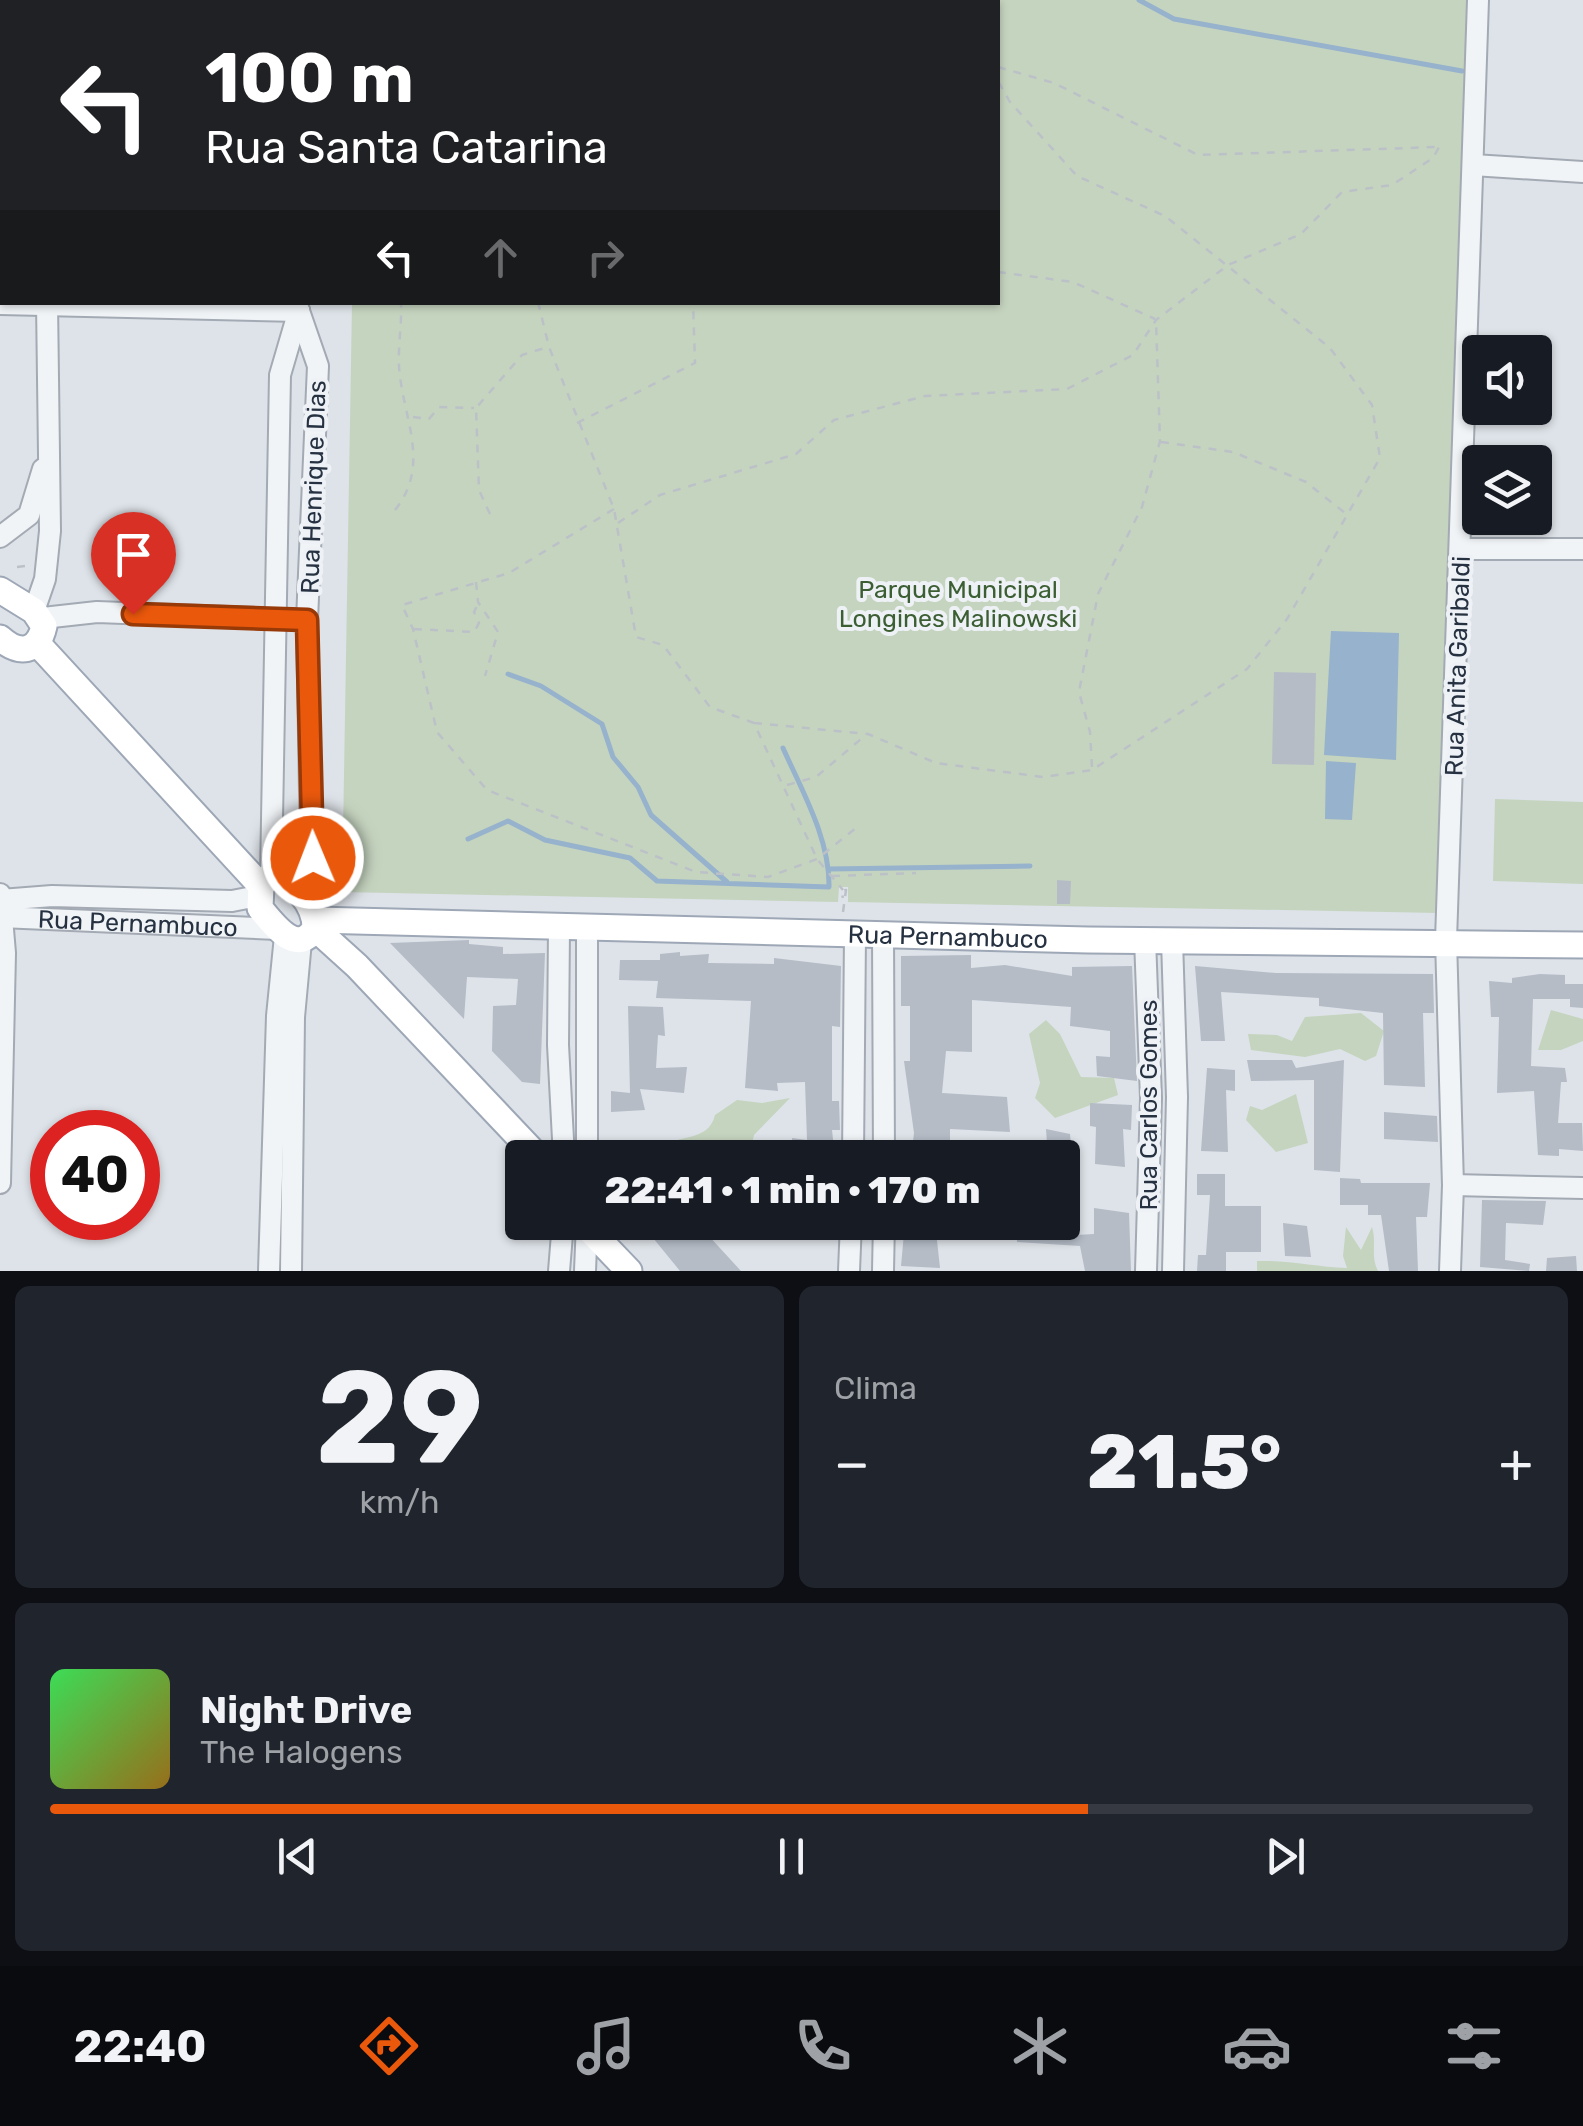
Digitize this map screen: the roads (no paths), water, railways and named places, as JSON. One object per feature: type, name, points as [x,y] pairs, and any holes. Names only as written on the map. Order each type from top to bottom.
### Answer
[{"type":"main road","points":[[0,590],[39,614],[37,644],[505,1144]]},
{"type":"main road","points":[[2,647],[18,650],[37,644]]},
{"type":"main road","points":[[263,886],[298,890],[302,928],[357,966],[522,1140]]},
{"type":"main road","name":"Rua Pernambuco","points":[[302,928],[560,927],[1145,940],[1583,944]]},
{"type":"main road","points":[[599,1240],[629,1271]]},
{"type":"main road","points":[[606,1240],[650,1271]]},
{"type":"street","name":"Rua Anita Garibaldi","points":[[1450,1271],[1453,1185],[1446,940],[1478,0]]},
{"type":"street","points":[[1473,165],[1583,172]]},
{"type":"street","points":[[47,305],[50,530],[39,614],[97,612],[307,620]]},
{"type":"street","points":[[131,305],[299,307]]},
{"type":"street","name":"Rua Henrique Dias","points":[[263,886],[276,619],[280,375],[299,307]]},
{"type":"street","name":"Rua Henrique Dias","points":[[291,1271],[294,1017],[302,928],[307,620],[318,366],[299,307]]},
{"type":"street","points":[[0,537],[29,514],[46,452]]},
{"type":"street","points":[[1461,549],[1583,549]]},
{"type":"street","name":"Rua Pernambuco","points":[[1,905],[232,902],[263,886]]},
{"type":"street","points":[[0,1183],[1,905]]},
{"type":"street","name":"Rua Pernambuco","points":[[1,905],[302,928]]},
{"type":"street","points":[[560,927],[558,1045],[563,1140]]},
{"type":"street","name":"Rua Henrique Dias","points":[[269,1271],[277,1016],[302,928]]},
{"type":"street","points":[[587,928],[588,1140]]},
{"type":"street","points":[[883,933],[884,1140]]},
{"type":"street","points":[[853,1140],[855,934]]},
{"type":"street","name":"Rua Carlos Gomes","points":[[1145,940],[1151,1098],[1146,1271]]},
{"type":"street","name":"Rua Carlos Gomes","points":[[1172,940],[1178,1097],[1173,1271]]},
{"type":"street","points":[[558,1045],[586,1044]]},
{"type":"street","points":[[1151,1098],[1178,1097]]},
{"type":"street","points":[[1453,1185],[1583,1188]]},
{"type":"street","points":[[1148,1239],[1174,1238]]},
{"type":"street","points":[[559,1271],[575,1240]]},
{"type":"street","points":[[584,1240],[585,1271]]},
{"type":"street","points":[[849,1271],[850,1240]]},
{"type":"street","points":[[883,1271],[884,1240]]},
{"type":"water","points":[[1331,631],[1399,633],[1396,760],[1324,755]]},
{"type":"water","points":[[1326,761],[1356,763],[1352,820],[1325,819]]},
{"type":"waterway","points":[[1139,0],[1174,19],[1462,71]]},
{"type":"waterway","points":[[508,674],[541,686],[602,724],[613,757],[638,787],[651,815],[727,882]]},
{"type":"waterway","points":[[468,839],[508,821],[545,840],[630,858],[657,881],[829,887],[820,833],[783,748]]},
{"type":"waterway","points":[[829,869],[1030,866]]},
{"type":"park label","name":"Parque Municipal Longines Malinowski","points":[[958,604]]}]
